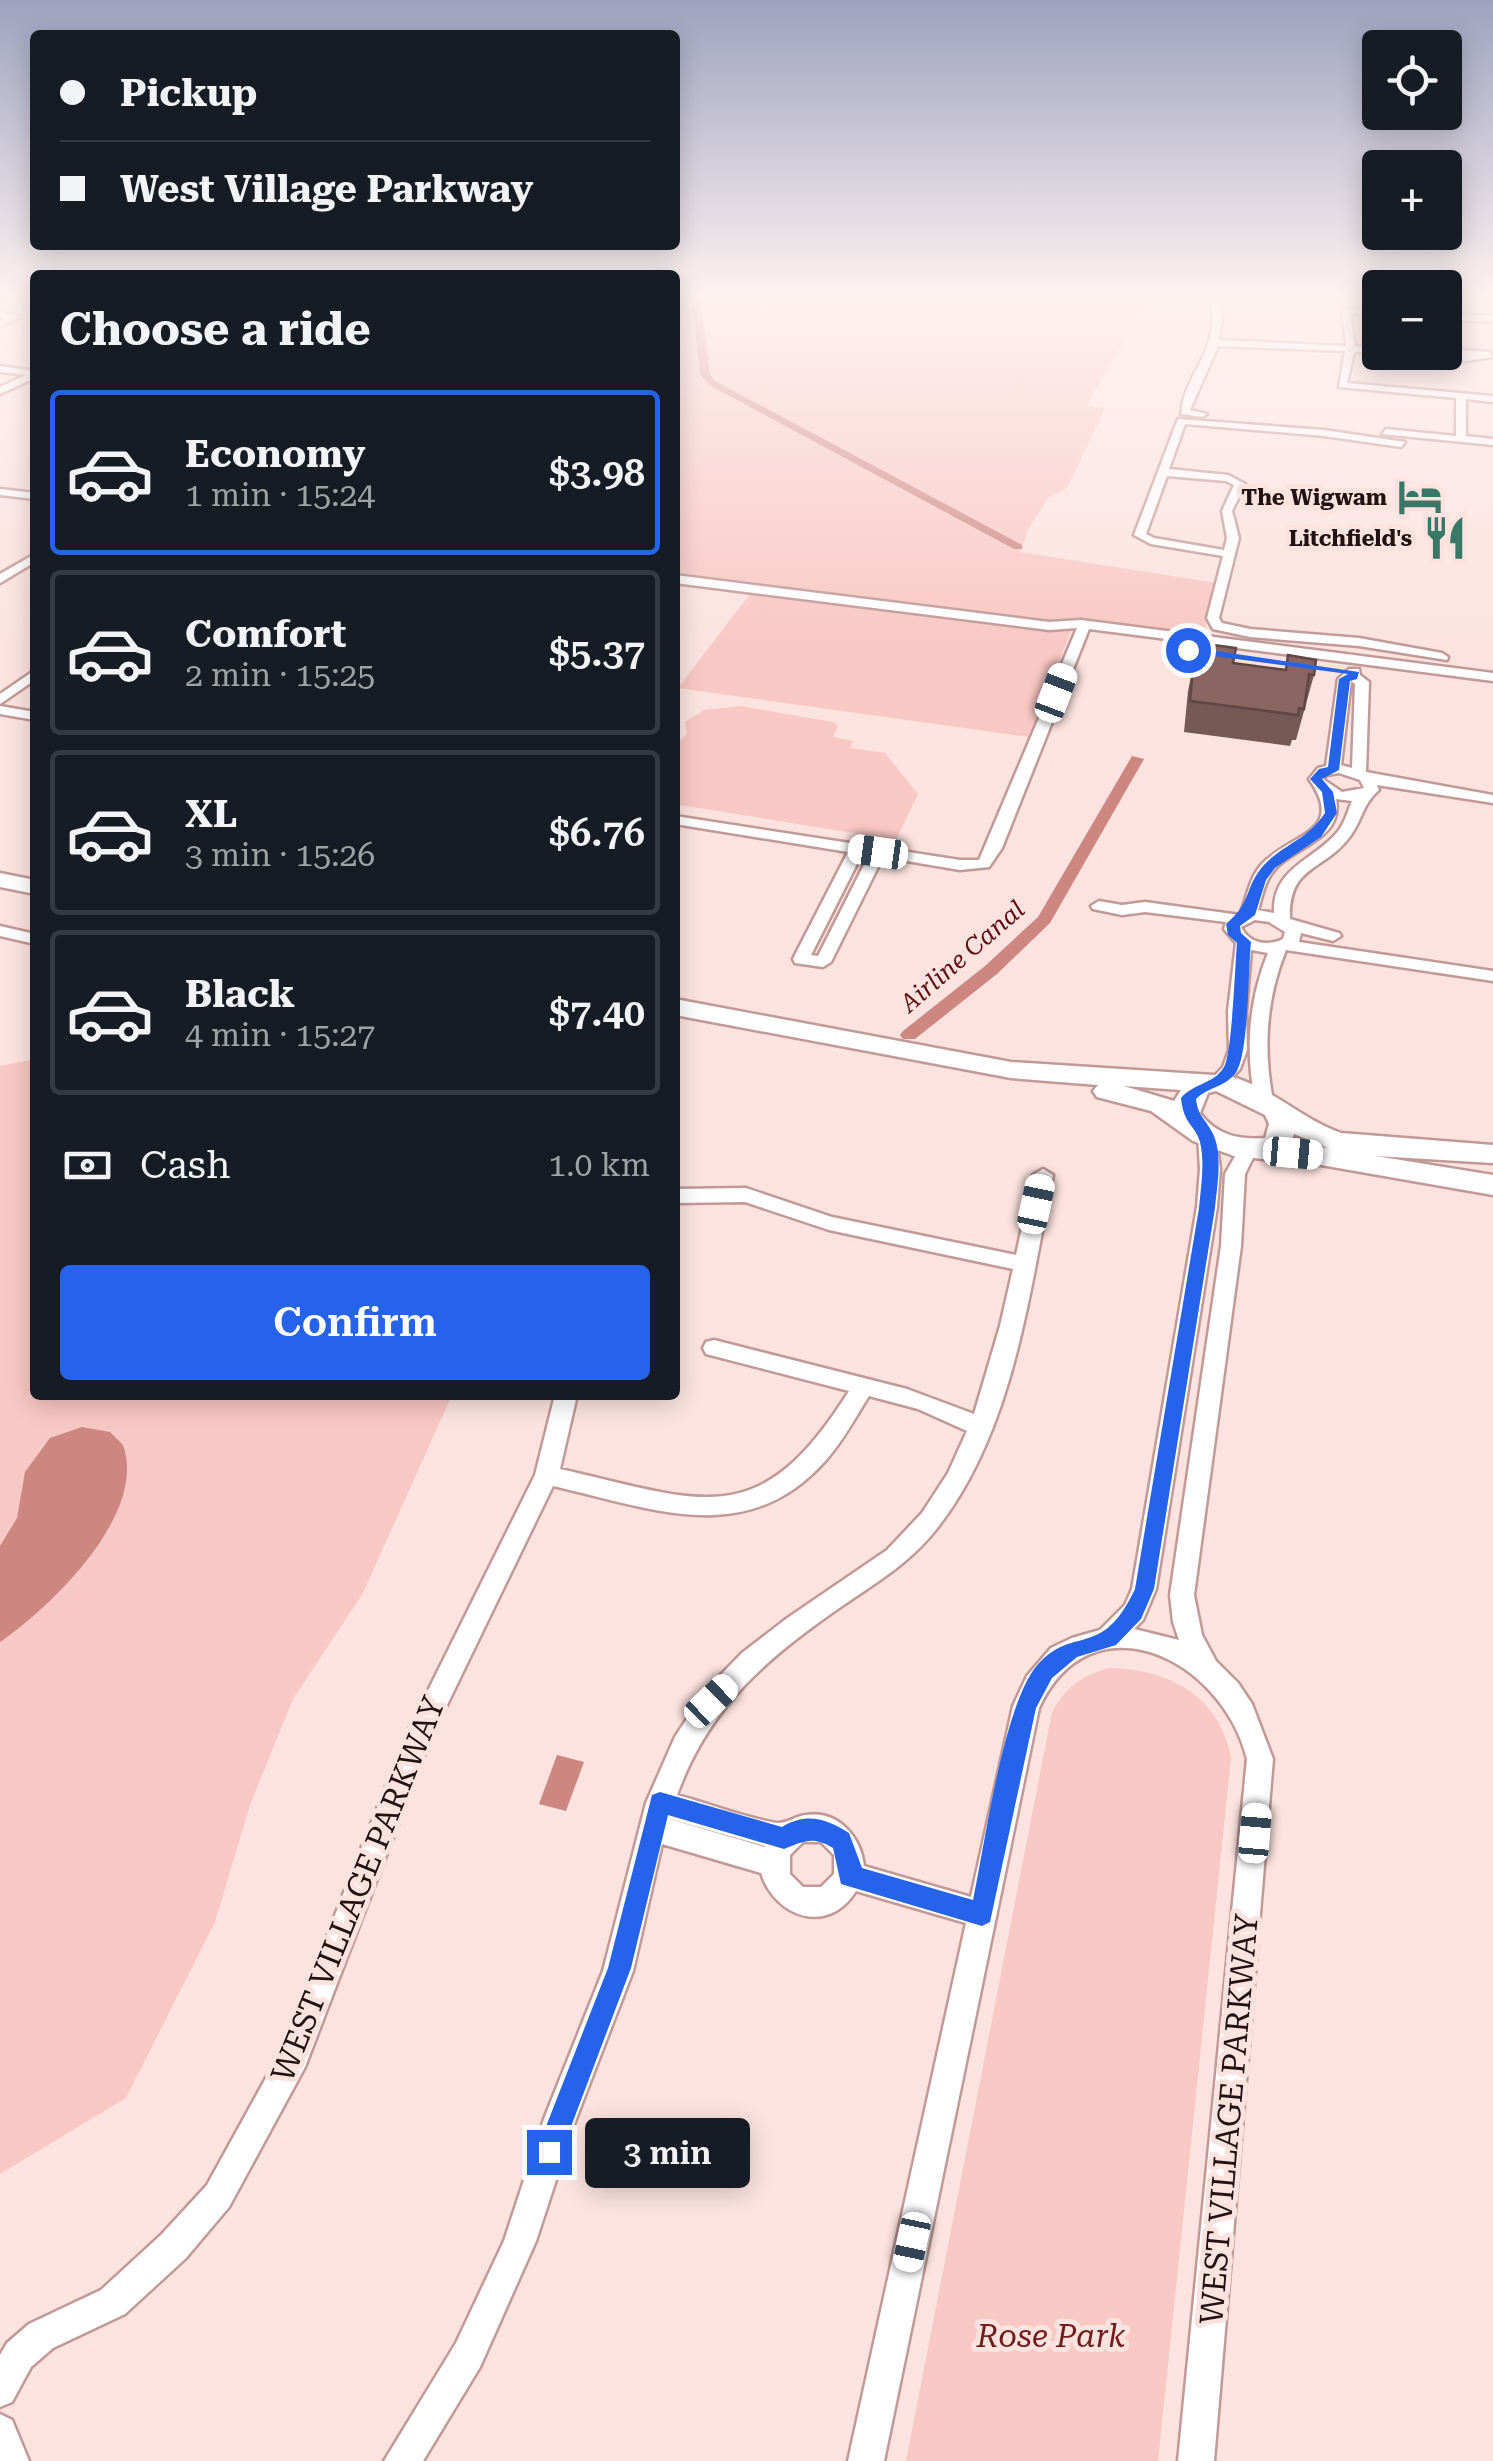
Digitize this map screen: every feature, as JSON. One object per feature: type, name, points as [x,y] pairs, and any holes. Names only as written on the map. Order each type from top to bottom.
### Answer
[{"type":"main road","points":[[0,880],[30,886]]},
{"type":"main road","points":[[0,898],[30,904]]},
{"type":"main road","points":[[680,1008],[956,1072]]},
{"type":"main road","points":[[680,1028],[956,1072],[1134,1095],[1160,1104],[1201,1131],[1257,1151],[1321,1156],[1493,1185]]},
{"type":"main road","points":[[1009,1079],[1214,1084],[1244,1089],[1311,1132],[1355,1146],[1493,1154]]},
{"type":"main road","points":[[1201,1131],[1187,1108],[1188,1098],[1198,1088],[1214,1084]]},
{"type":"main road","points":[[1257,1151],[1277,1144],[1282,1135],[1283,1124],[1271,1106]]},
{"type":"street","points":[[1184,413],[1140,536],[1230,554]]},
{"type":"street","points":[[1461,413],[1461,439]]},
{"type":"street","points":[[1182,417],[1493,442]]},
{"type":"street","points":[[1182,417],[1400,444]]},
{"type":"street","points":[[1162,472],[1239,483],[1227,511],[1234,533],[1213,621],[1219,627],[1359,642],[1493,664]]},
{"type":"street","points":[[0,492],[30,495]]},
{"type":"street","points":[[0,580],[30,560]]},
{"type":"street","points":[[0,580],[10,582],[30,569]]},
{"type":"street","points":[[680,580],[1493,678]]},
{"type":"street","points":[[1081,630],[1354,674],[1493,690]]},
{"type":"street","points":[[681,821],[960,865],[984,864],[994,848],[1081,630]]},
{"type":"street","points":[[1333,770],[1345,679],[1364,668],[1410,674],[1428,669]]},
{"type":"street","points":[[1271,1106],[1258,1078],[1258,1040],[1272,962],[1294,936],[1280,906],[1286,880],[1345,834],[1365,785],[1362,682],[1354,674]]},
{"type":"street","points":[[1,708],[30,679]]},
{"type":"street","points":[[1,708],[30,689]]},
{"type":"street","points":[[1,708],[30,715]]},
{"type":"street","points":[[1214,1084],[1231,1069],[1238,1050],[1241,928],[1270,865],[1316,835],[1327,822],[1332,802],[1316,779],[1323,772],[1333,770],[1365,785],[1493,809]]},
{"type":"street","points":[[1327,792],[1365,785],[1493,799]]},
{"type":"street","points":[[857,850],[801,958],[822,962],[878,852]]},
{"type":"street","points":[[830,903],[851,906]]},
{"type":"street","points":[[1099,906],[1140,918],[1241,928],[1285,923],[1311,933],[1493,962]]},
{"type":"street","points":[[1241,928],[1282,947],[1493,976]]},
{"type":"street","points":[[0,932],[30,938]]},
{"type":"street","points":[[1108,1639],[1134,1612],[1144,1589],[1207,1208],[1210,1169],[1201,1131]]},
{"type":"street","name":"WEST VILLAGE PARKWAY","points":[[1196,2461],[1260,1759],[1255,1733],[1188,1636],[1182,1614],[1231,1246],[1235,1174],[1257,1151]]},
{"type":"street","points":[[402,2461],[450,2389],[488,2320],[521,2240],[559,2122],[620,1968],[656,1816],[684,1745],[711,1701],[790,1628],[896,1558],[934,1512],[979,1427],[1021,1294],[1023,1264],[1042,1175]]},
{"type":"street","points":[[680,1196],[746,1195],[829,1223],[1023,1264]]},
{"type":"street","points":[[714,1348],[770,1358],[917,1398],[979,1427]]},
{"type":"street","points":[[547,1475],[673,1506],[706,1509],[754,1500],[790,1481],[816,1456],[864,1385]]},
{"type":"street","name":"WEST VILLAGE PARKWAY","points":[[0,2390],[19,2355],[42,2336],[113,2302],[174,2246],[218,2196],[294,2056],[419,1735],[547,1475],[565,1400]]},
{"type":"street","points":[[1162,1486],[1196,1495]]},
{"type":"street","name":"WEST VILLAGE PARKWAY","points":[[866,2461],[1026,1706],[1044,1671],[1070,1650],[1108,1639],[1141,1640],[1184,1653],[1211,1671]]},
{"type":"street","points":[[656,1816],[780,1851]]},
{"type":"street","points":[[807,1828],[832,1832],[848,1851],[850,1876],[835,1896],[811,1902],[788,1893],[780,1884],[780,1851],[807,1828]]},
{"type":"street","points":[[850,1876],[982,1914]]},
{"type":"street","points":[[0,2432],[11,2461]]},
{"type":"green space","points":[[680,413],[1103,413],[1067,488],[1048,498],[1029,528],[1020,552],[1217,583],[1203,637],[1075,621],[1029,737],[680,688],[753,590],[680,580]]},
{"type":"green space","points":[[741,706],[833,722],[838,725],[833,737],[853,741],[850,748],[885,753],[918,794],[896,840],[680,805],[680,740],[687,734],[685,722],[704,710]]},
{"type":"green space","points":[[30,1060],[30,1400],[450,1400],[363,1593],[293,1699],[250,1805],[215,1922],[126,2098],[0,2174],[0,1066]]},
{"type":"green space","name":"Rose Park","points":[[1108,1668],[1151,1674],[1188,1690],[1215,1718],[1231,1758],[1158,2461],[906,2461],[1052,1712],[1075,1684]]},
{"type":"shaded area","points":[[82,1427],[110,1432],[123,1445],[127,1472],[122,1500],[109,1528],[68,1582],[0,1642],[0,1546],[17,1518],[25,1472],[50,1438]]},
{"type":"shaded area","points":[[557,1755],[584,1762],[566,1811],[539,1804]]},
{"type":"building","points":[[1206,644],[1236,648],[1233,663],[1286,670],[1288,655],[1316,660],[1314,675],[1309,674],[1304,709],[1299,708],[1298,715],[1190,701],[1194,661],[1203,659]]},
{"type":"waterway","name":"Airline Canal","points":[[768,413],[1018,547]]},
{"type":"waterway","name":"Airline Canal","points":[[909,1035],[991,970],[1044,920],[1137,759]]},
{"type":"place","name":"The Wigwam","points":[[1420,497]]},
{"type":"place","name":"Litchfield's","points":[[1445,538]]},
{"type":"route","points":[[549,2152],[620,1968],[660,1803],[784,1838],[807,1828],[832,1832],[848,1851],[850,1876],[982,1914],[1026,1706],[1044,1671],[1070,1650],[1108,1639],[1134,1612],[1144,1589],[1207,1208],[1207,1136],[1191,1118],[1188,1098],[1198,1088],[1216,1084],[1231,1069],[1238,1050],[1237,1011],[1245,961],[1244,942],[1235,935],[1233,924],[1248,915],[1260,880],[1270,865],[1316,835],[1331,813],[1332,802],[1316,779],[1333,770],[1345,679],[1353,677],[1354,672],[1188,650]]}]
